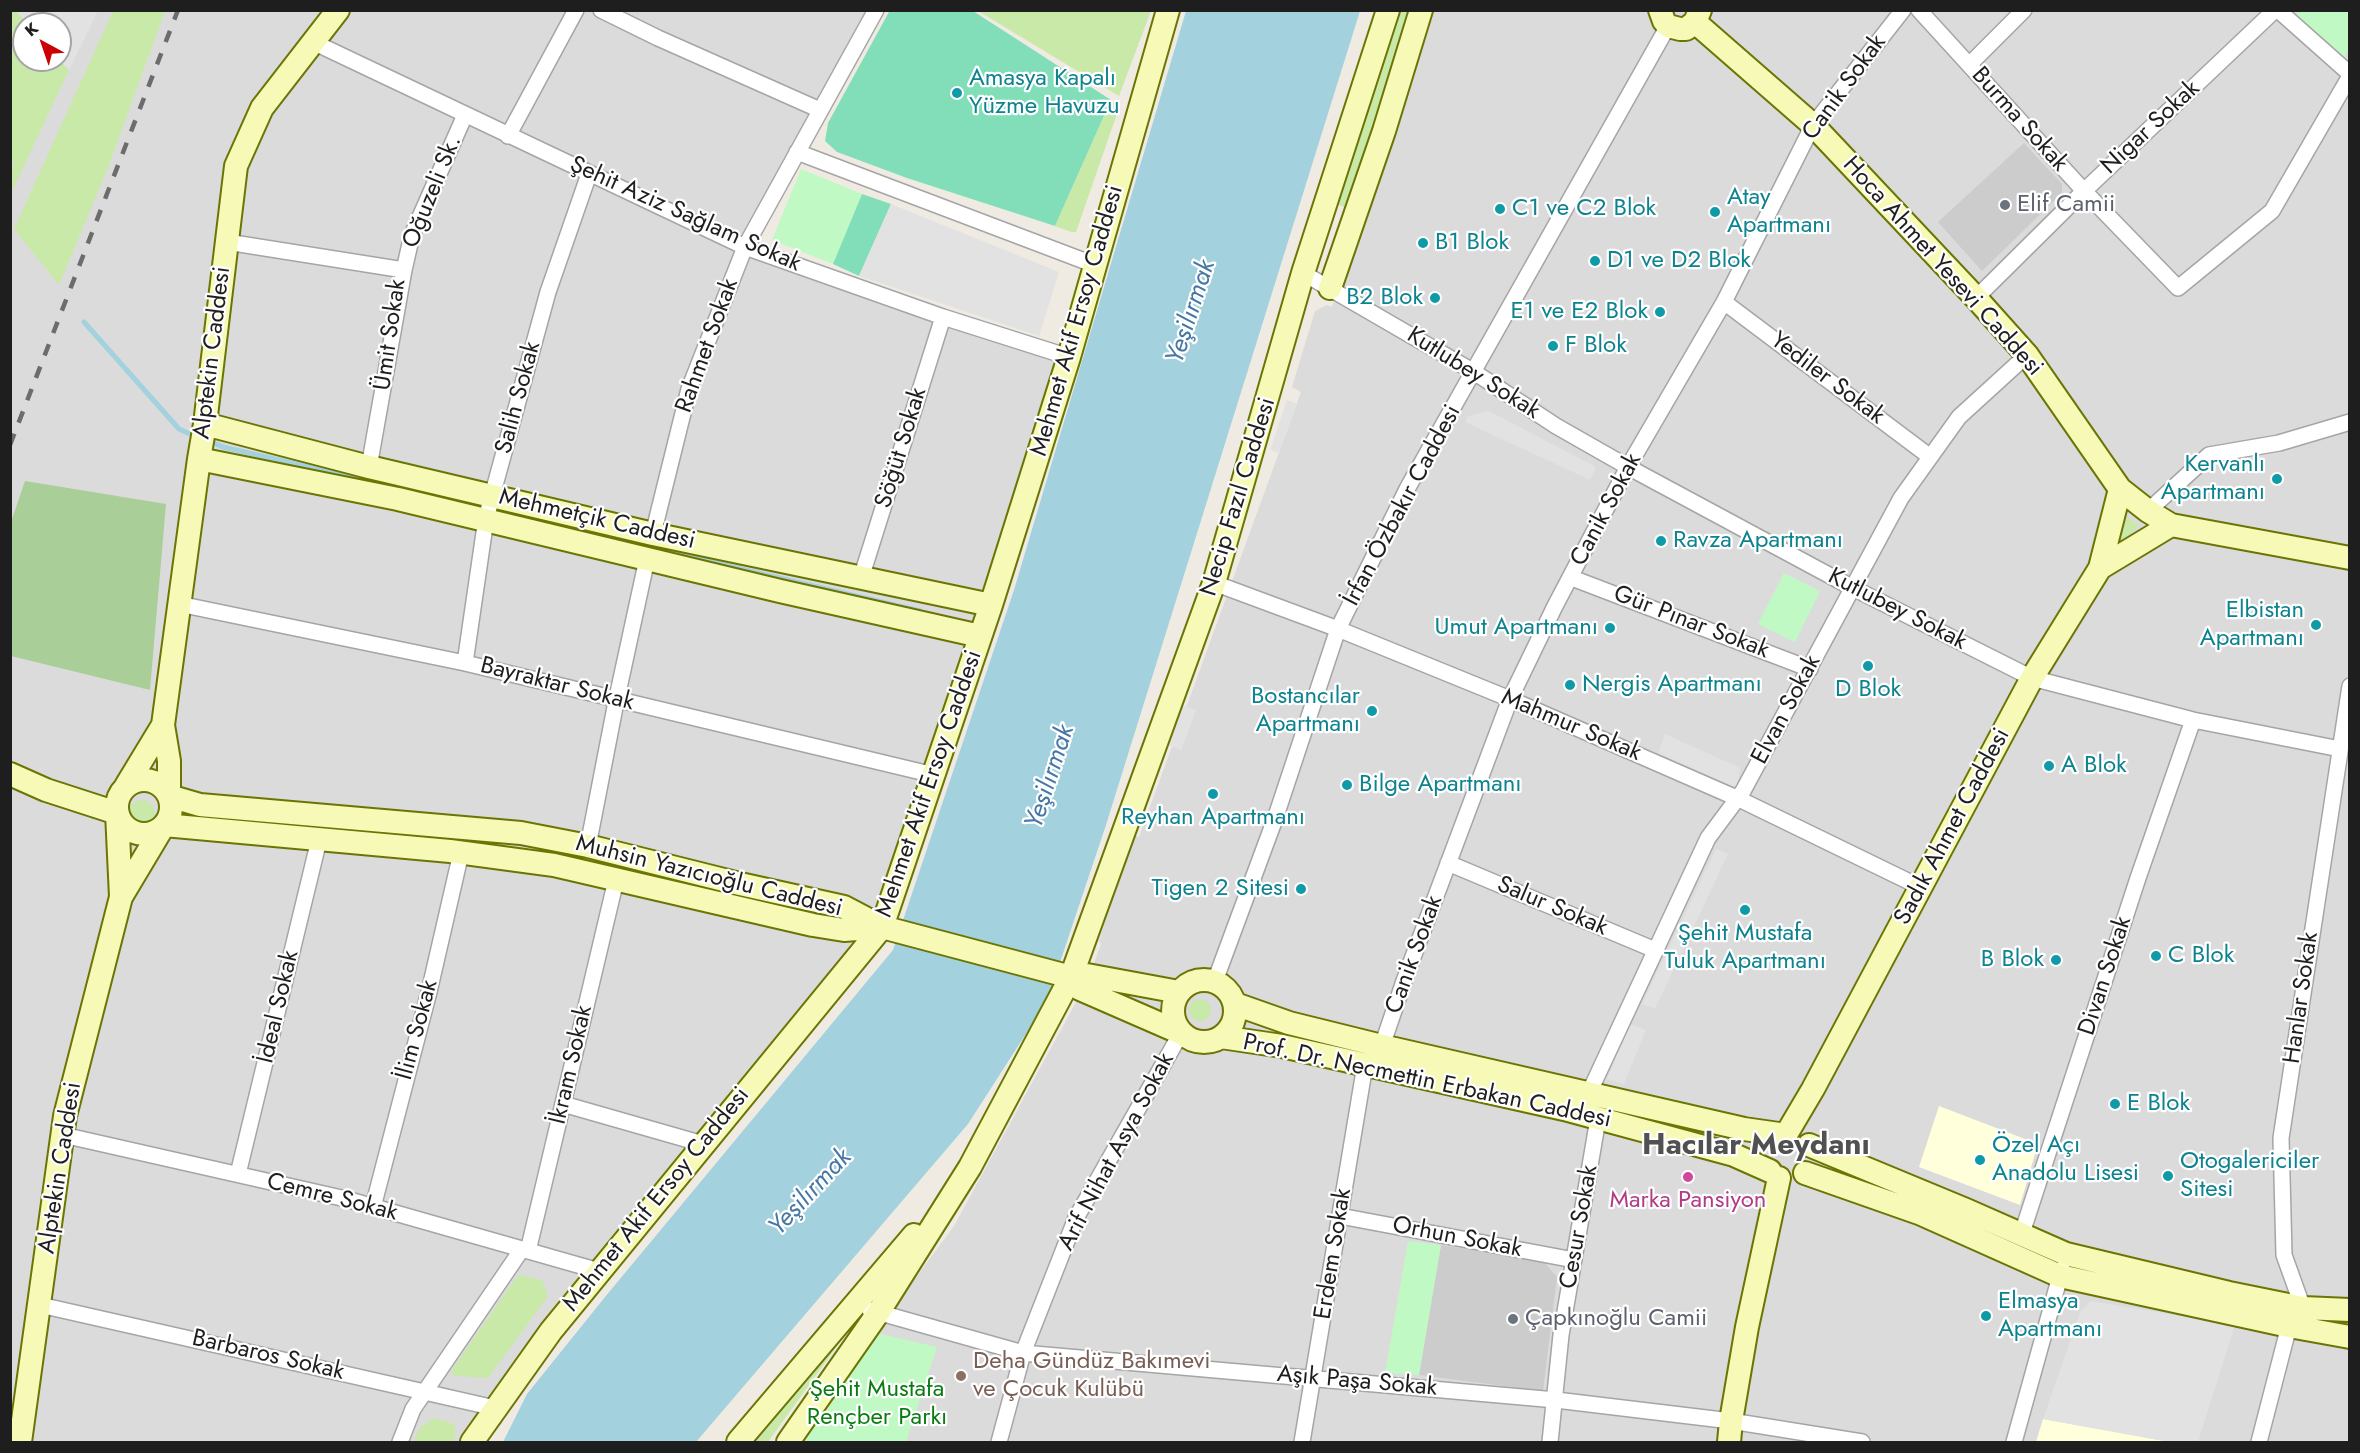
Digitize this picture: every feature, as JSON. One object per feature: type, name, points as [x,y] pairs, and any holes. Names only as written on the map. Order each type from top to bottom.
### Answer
[{"type":"main road","name":"Alptekin Caddesi","points":[[163,725],[199,459],[206,424],[236,166],[262,108],[338,10]]},
{"type":"main road","name":"Mehmet Akif Ersoy Caddesi","points":[[472,1443],[551,1331],[599,1271],[703,1144],[889,929],[933,776],[992,605],[1069,357],[1168,10]]},
{"type":"main road","name":"Necip Fazıl Caddesi","points":[[970,1167],[1064,975],[1215,583],[1303,273],[1388,10]]},
{"type":"main road","points":[[1329,288],[1384,131],[1421,10]]},
{"type":"main road","points":[[1664,18],[1680,29],[1686,29],[1698,16]]},
{"type":"main road","name":"Hoca Ahmet Yesevi Caddesi","points":[[1698,16],[1813,125],[2027,355],[2120,489],[2148,511],[2171,525],[2349,558]]},
{"type":"main road","name":"Mehmetçik Caddesi","points":[[206,424],[369,467],[653,534],[992,605]]},
{"type":"main road","name":"Mehmetçik Caddesi","points":[[199,459],[398,499],[980,636]]},
{"type":"main road","name":"Sadık Ahmet Caddesi","points":[[1796,1138],[1813,1089],[1920,887],[2032,678],[2100,568],[2120,489]]},
{"type":"main road","name":"Sadık Ahmet Caddesi","points":[[2100,568],[2171,525]]},
{"type":"main road","points":[[121,897],[118,800],[163,725]]},
{"type":"main road","points":[[121,897],[171,811],[169,761],[163,725]]},
{"type":"main road","points":[[10,774],[46,790],[117,813],[123,824],[139,833],[148,833],[164,825]]},
{"type":"main road","points":[[126,786],[133,782],[150,780],[165,789],[169,796]]},
{"type":"main road","name":"Muhsin Yazıcıoğlu Caddesi","points":[[169,796],[201,805],[521,833],[588,846],[844,908],[889,929]]},
{"type":"main road","name":"Muhsin Yazıcıoğlu Caddesi","points":[[164,825],[462,853],[554,865],[813,925],[844,930],[889,929]]},
{"type":"main road","name":"Alptekin Caddesi","points":[[20,1443],[65,1116],[121,897]]},
{"type":"main road","points":[[889,929],[1064,975],[1087,975],[1179,992]]},
{"type":"main road","points":[[1064,975],[1080,989],[1201,1043],[1212,1042],[1221,1037],[1233,1023],[1235,1004],[1227,990],[1215,981],[1199,980],[1184,986],[1172,1009],[1173,1018],[1181,1034]]},
{"type":"main road","name":"Prof. Dr. Necmettin Erbakan Caddesi","points":[[1235,1004],[1289,1023],[1382,1046],[1744,1129],[1796,1138],[2022,1233],[2066,1254],[2229,1293],[2303,1308],[2349,1310]]},
{"type":"main road","name":"Prof. Dr. Necmettin Erbakan Caddesi","points":[[1221,1037],[1282,1046],[1598,1119],[1734,1155],[1774,1175]]},
{"type":"main road","points":[[1730,1432],[1774,1175],[1765,1161],[1765,1153],[1773,1138],[1796,1138],[1812,1157],[1805,1173],[1794,1179],[1774,1175]]},
{"type":"main road","points":[[738,1443],[970,1167]]},
{"type":"main road","points":[[788,1443],[878,1313],[970,1167]]},
{"type":"main road","points":[[1805,1173],[1919,1213],[2060,1276],[2349,1337]]},
{"type":"street","points":[[508,136],[576,10]]},
{"type":"street","points":[[601,10],[819,110]]},
{"type":"street","name":"Rahmet Sokak","points":[[653,534],[689,389],[745,247],[876,10]]},
{"type":"street","name":"Canik Sokak","points":[[1382,1046],[1510,699],[1555,606],[1572,578],[1628,467],[1724,302],[1813,125],[1904,10]]},
{"type":"street","name":"Burma Sokak","points":[[1919,10],[2084,191],[2178,288],[2272,210],[2349,75]]},
{"type":"street","points":[[1969,65],[2024,10]]},
{"type":"street","points":[[2277,10],[2349,75]]},
{"type":"street","name":"Nigar Sokak","points":[[1976,298],[2084,191],[2277,10]]},
{"type":"street","name":"İrfan Özbakır Caddesi","points":[[1215,981],[1275,819],[1338,629],[1407,489],[1474,372],[1664,18]]},
{"type":"street","name":"Şehit Aziz Sağlam Sokak","points":[[313,42],[745,247],[943,317],[1069,357]]},
{"type":"street","name":"Oğuzeli Sk.","points":[[404,270],[412,235],[465,115]]},
{"type":"street","points":[[797,152],[1095,265]]},
{"type":"street","name":"Salih Sokak","points":[[465,663],[486,519],[548,292],[589,174]]},
{"type":"street","name":"Ümit Sokak","points":[[227,242],[404,270],[369,467]]},
{"type":"street","name":"Kutlubey Sokak","points":[[1303,273],[1474,372],[1557,426],[1628,467],[1851,587],[2032,678],[2193,720],[2340,749]]},
{"type":"street","name":"Yediler Sokak","points":[[1724,302],[1929,456]]},
{"type":"street","name":"Söğüt Sokak","points":[[861,578],[943,317]]},
{"type":"street","name":"Elvan Sokak","points":[[1588,1094],[1708,838],[1739,799],[1810,669],[1851,587],[1901,498],[1959,417],[2027,355]]},
{"type":"street","points":[[2148,511],[2209,455],[2279,442],[2349,422]]},
{"type":"street","points":[[588,846],[616,699],[647,559]]},
{"type":"street","name":"Gür Pınar Sokak","points":[[1572,578],[1810,669]]},
{"type":"street","name":"Mahmur Sokak","points":[[1215,583],[1338,629],[1510,699],[1739,799],[1920,887]]},
{"type":"street","name":"Bayraktar Sokak","points":[[179,604],[465,663],[933,776]]},
{"type":"street","name":"Hanlar Sokak","points":[[2303,1308],[2284,1255],[2281,1138],[2349,686]]},
{"type":"street","name":"Divan Sokak","points":[[2022,1233],[2138,878],[2193,720]]},
{"type":"street","name":"İdeal Sokak","points":[[238,1174],[319,840]]},
{"type":"street","name":"İlim Sokak","points":[[373,1207],[429,992],[462,853]]},
{"type":"street","name":"Salur Sokak","points":[[1448,862],[1655,951]]},
{"type":"street","name":"İkram Sokak","points":[[525,1250],[563,1104],[616,880]]},
{"type":"street","name":"Arif Nihat Asya Sokak","points":[[999,1443],[1023,1353],[1076,1218],[1181,1034]]},
{"type":"street","name":"Erdem Sokak","points":[[1302,1443],[1365,1065]]},
{"type":"street","points":[[563,1104],[703,1144]]},
{"type":"street","name":"Cesur Sokak","points":[[1550,1443],[1561,1335],[1598,1119]]},
{"type":"street","name":"Cemre Sokak","points":[[63,1135],[373,1207],[599,1271]]},
{"type":"street","name":"Orhun Sokak","points":[[1340,1216],[1574,1260]]},
{"type":"street","points":[[400,1443],[413,1409],[525,1250]]},
{"type":"street","points":[[2014,1443],[2066,1254]]},
{"type":"street","name":"Aşık Paşa Sokak","points":[[857,1303],[878,1313],[1023,1353],[1556,1400],[1730,1432],[1862,1443]]},
{"type":"street","name":"Barbaros Sokak","points":[[40,1305],[495,1408]]},
{"type":"street","points":[[2259,1443],[2289,1326],[2303,1308]]},
{"type":"shaded area","points":[[10,11],[878,11],[746,247],[1069,357],[882,927],[621,1244],[480,1442],[11,1442]]},
{"type":"shaded area","points":[[98,11],[72,64],[72,12],[17,12]]},
{"type":"shaded area","points":[[1426,11],[2349,11],[2349,1442],[800,1442],[875,1333],[954,1226],[1087,982],[1101,944],[1099,941],[1132,835],[1139,837],[1301,392],[1292,387],[1315,311],[1327,305],[1332,307]]},
{"type":"shaded area","points":[[2024,143],[2062,184],[2062,193],[1982,271],[1938,222]]},
{"type":"shaded area","points":[[891,204],[1059,272],[1039,336],[859,276]]},
{"type":"shaded area","points":[[1287,400],[1297,404],[1279,453],[1270,450]]},
{"type":"shaded area","points":[[1489,411],[1596,467],[1590,480],[1465,422],[1468,416]]},
{"type":"shaded area","points":[[1182,705],[1196,710],[1181,750],[1167,744]]},
{"type":"shaded area","points":[[1665,734],[1740,768],[1737,788],[1658,753]]},
{"type":"shaded area","points":[[1716,849],[1728,854],[1655,1009],[1642,1004]]},
{"type":"shaded area","points":[[1630,1024],[1646,1030],[1624,1084],[1607,1079]]},
{"type":"shaded area","points":[[1939,1106],[2038,1144],[2020,1205],[1919,1167]]},
{"type":"shaded area","points":[[1441,1245],[1544,1262],[1557,1277],[1543,1391],[1419,1375]]},
{"type":"shaded area","points":[[2091,1301],[2235,1325],[2198,1442],[2170,1442],[2043,1419],[2081,1310]]},
{"type":"shaded area","points":[[2043,1419],[2170,1442],[2036,1442]]},
{"type":"green space","points":[[890,10],[973,11],[1111,100],[1055,226],[907,178],[837,152],[825,141],[828,123]]},
{"type":"green space","points":[[10,11],[18,12],[12,12],[12,72],[68,72],[12,191],[10,172],[14,165],[10,157]]},
{"type":"green space","points":[[113,11],[165,11],[109,165],[59,285],[14,229]]},
{"type":"green space","points":[[978,11],[1151,11],[1119,96]]},
{"type":"green space","points":[[1395,11],[1407,11],[1350,209],[1336,204]]},
{"type":"green space","points":[[2301,11],[2349,11],[2349,48],[2343,59],[2295,16]]},
{"type":"green space","points":[[1111,100],[1120,105],[1076,232],[1071,232],[1055,226]]},
{"type":"green space","points":[[801,169],[862,194],[833,264],[772,240]]},
{"type":"green space","points":[[862,194],[891,204],[859,276],[833,264]]},
{"type":"green space","points":[[25,481],[166,504],[150,690],[11,656],[11,522]]},
{"type":"green space","points":[[2127,517],[2139,525],[2123,542],[2119,540]]},
{"type":"green space","points":[[1784,573],[1820,591],[1795,642],[1758,624]]},
{"type":"green space","points":[[142,800],[151,804],[155,813],[151,822],[142,826],[133,822],[129,813],[133,804]]},
{"type":"green space","points":[[1200,999],[1208,1002],[1211,1010],[1208,1018],[1200,1021],[1192,1018],[1189,1010],[1192,1002]]},
{"type":"green space","points":[[1408,1241],[1441,1245],[1419,1375],[1385,1373]]},
{"type":"green space","points":[[518,1275],[542,1280],[548,1296],[488,1378],[455,1376],[451,1371]]},
{"type":"green space","points":[[845,1329],[848,1331],[768,1442],[751,1442]]},
{"type":"green space","name":"Şehit Mustafa Rençber Parkı","points":[[876,1333],[937,1347],[906,1442],[803,1442]]},
{"type":"green space","points":[[435,1418],[454,1424],[456,1435],[452,1442],[413,1442],[421,1426]]},
{"type":"water","name":"Yeşilırmak","points":[[1186,11],[1360,11],[1105,828],[1047,1001],[968,1124],[696,1442],[503,1442],[527,1394],[893,950],[1014,590]]},
{"type":"waterway","points":[[84,322],[179,429],[197,437]]},
{"type":"waterway","points":[[209,441],[223,447],[377,483]]},
{"type":"waterway","points":[[558,526],[920,611]]},
{"type":"railway","points":[[10,445],[178,10]]},
{"type":"place","name":"Amasya Kapalı Yüzme Havuzu","points":[[957,93]]},
{"type":"place","name":"Elif Camii","points":[[2005,205]]},
{"type":"place","name":"C1 ve C2 Blok","points":[[1500,209]]},
{"type":"place","name":"Atay Apartmanı","points":[[1715,212]]},
{"type":"place","name":"B1 Blok","points":[[1423,243]]},
{"type":"place","name":"D1 ve D2 Blok","points":[[1595,261]]},
{"type":"place","name":"B2 Blok","points":[[1435,298]]},
{"type":"place","name":"E1 ve E2 Blok","points":[[1660,312]]},
{"type":"place","name":"F Blok","points":[[1553,346]]},
{"type":"place","name":"Kervanlı Apartmanı","points":[[2277,479]]},
{"type":"place","name":"Ravza Apartmanı","points":[[1661,541]]},
{"type":"place","name":"Elbistan Apartmanı","points":[[2316,625]]},
{"type":"place","name":"Umut Apartmanı","points":[[1610,628]]},
{"type":"place","name":"D Blok","points":[[1868,666]]},
{"type":"place","name":"Nergis Apartmanı","points":[[1570,685]]},
{"type":"place","name":"Bostancılar Apartmanı","points":[[1372,711]]},
{"type":"place","name":"A Blok","points":[[2049,766]]},
{"type":"place","name":"Bilge Apartmanı","points":[[1347,785]]},
{"type":"place","name":"Reyhan Apartmanı","points":[[1213,794]]},
{"type":"place","name":"Tigen 2 Sitesi","points":[[1301,889]]},
{"type":"place","name":"Şehit Mustafa Tuluk Apartmanı","points":[[1745,910]]},
{"type":"place","name":"C Blok","points":[[2156,956]]},
{"type":"place","name":"B Blok","points":[[2056,960]]},
{"type":"place","name":"E Blok","points":[[2115,1104]]},
{"type":"place","name":"Özel Açı Anadolu Lisesi","points":[[1980,1160]]},
{"type":"place","name":"Otogalericiler Sitesi","points":[[2168,1176]]},
{"type":"place","name":"Marka Pansiyon","points":[[1688,1177]]},
{"type":"place","name":"Elmasya Apartmanı","points":[[1986,1316]]},
{"type":"place","name":"Çapkınoğlu Camii","points":[[1513,1319]]},
{"type":"place","name":"Deha Gündüz Bakımevi ve Çocuk Kulübü","points":[[961,1376]]},
{"type":"district","name":"Hacılar Meydanı","points":[[1756,1147]]}]
